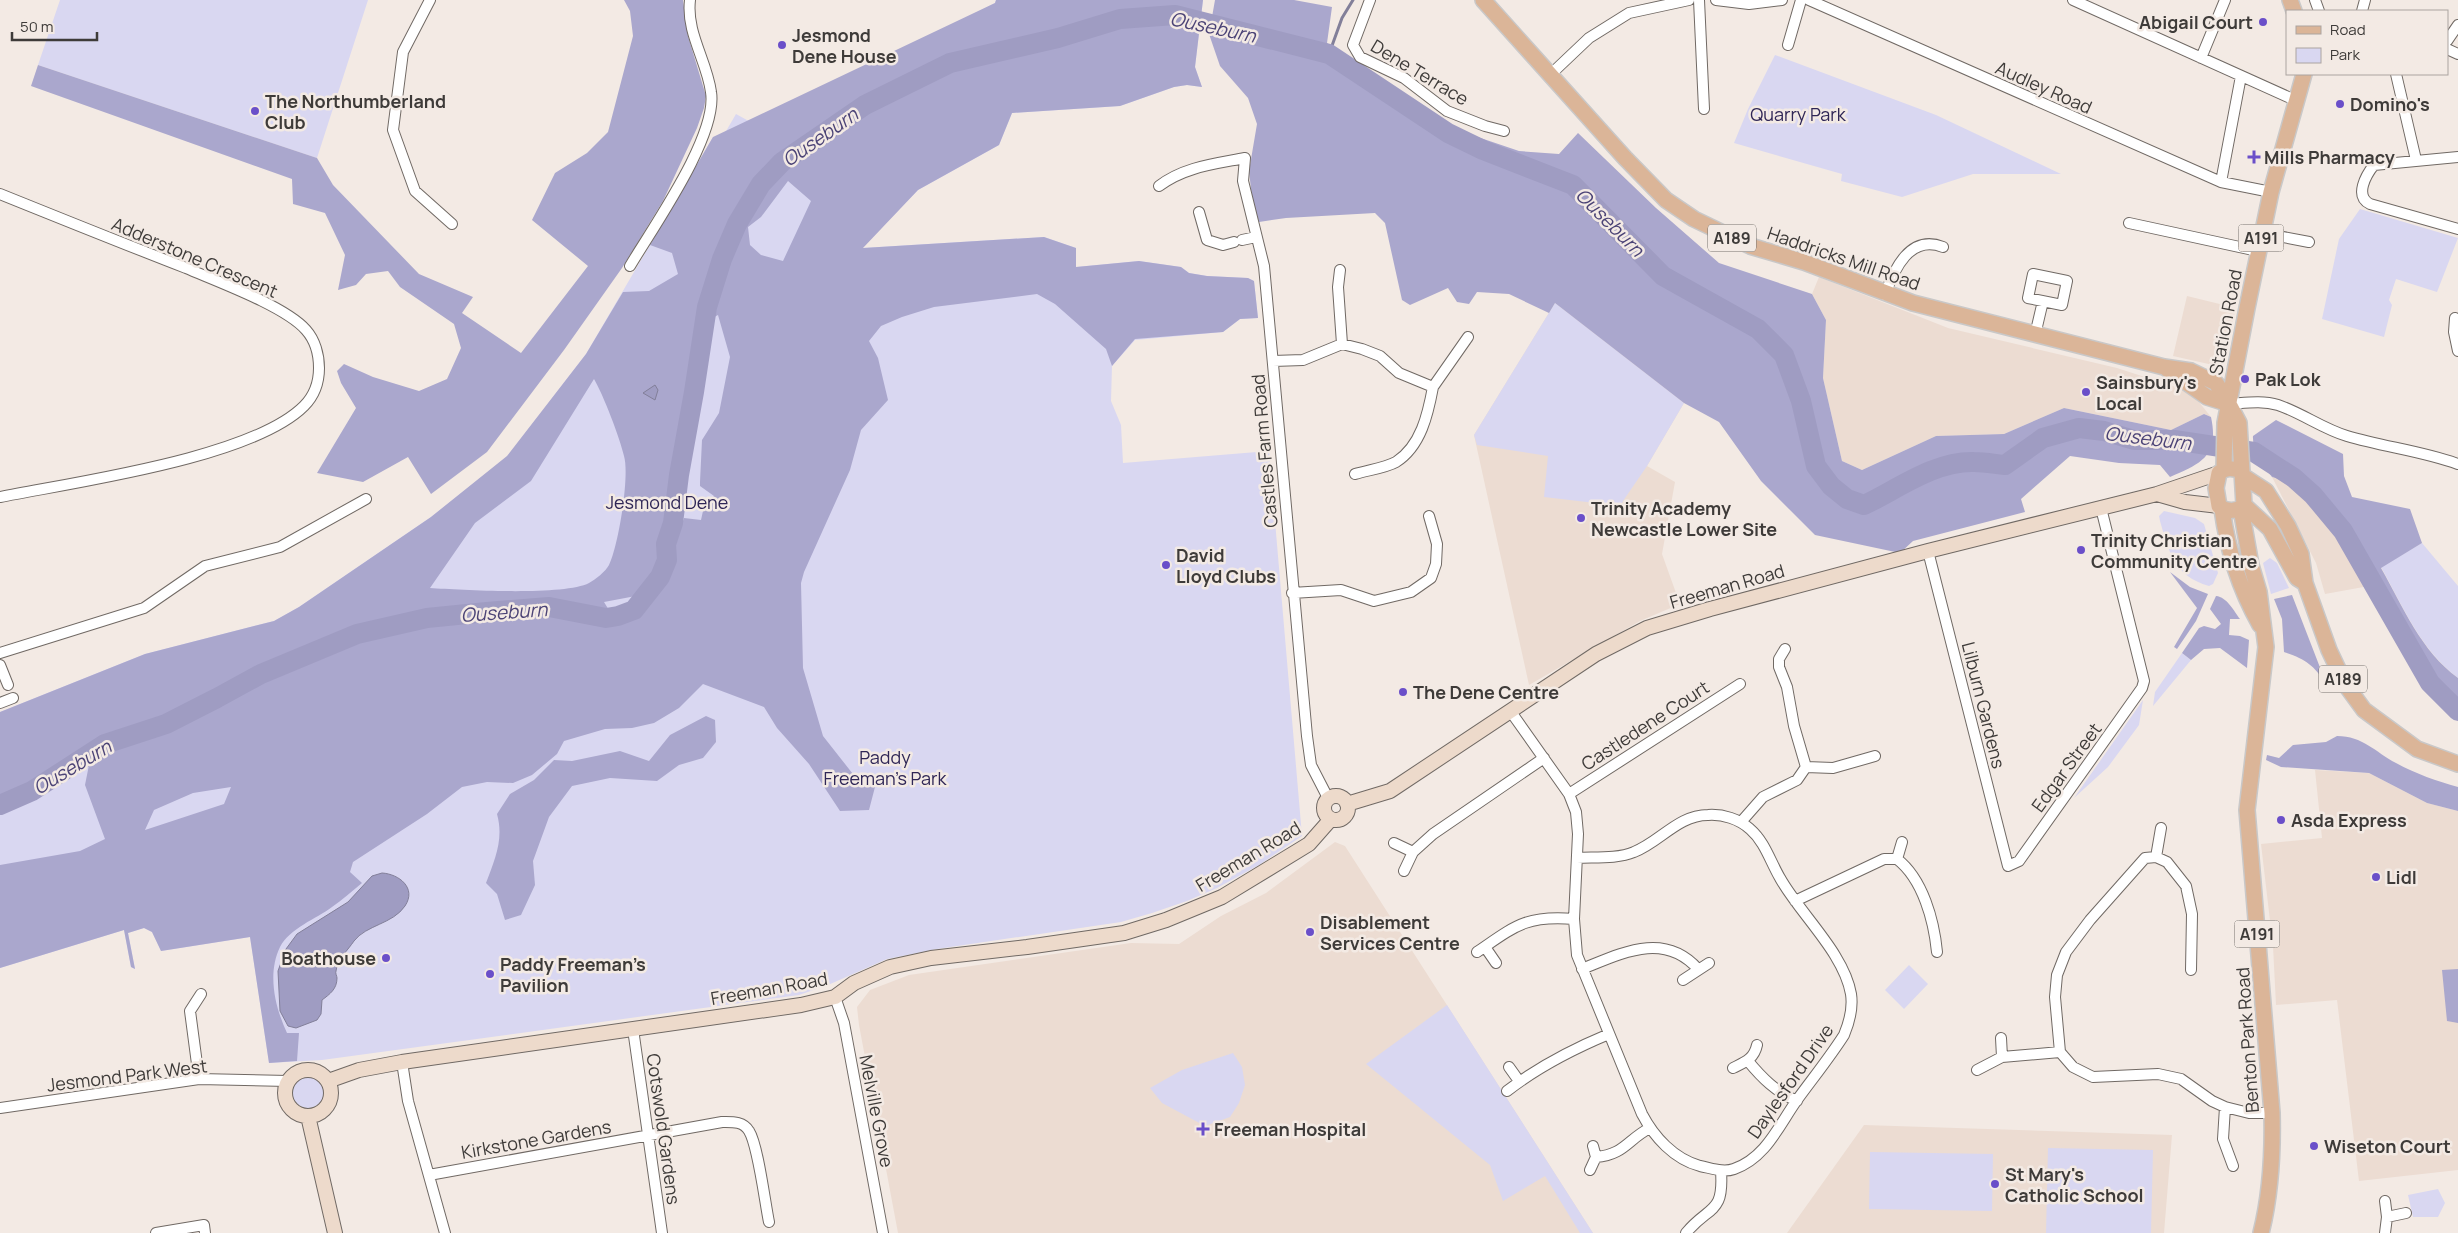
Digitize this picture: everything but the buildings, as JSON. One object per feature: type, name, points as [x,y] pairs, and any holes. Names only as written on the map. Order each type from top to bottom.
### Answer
[{"type":"main road","name":"Haddricks Mill Road","points":[[1483,0],[1625,158],[1666,200],[1694,219],[1750,246],[1804,262],[1885,295],[2164,368],[2207,397],[2229,404]]},
{"type":"main road","name":"Station Road","points":[[2224,454],[2229,404],[2258,251],[2271,192],[2304,75]]},
{"type":"main road","name":"Benton Park Road","points":[[2229,404],[2239,423],[2243,507],[2247,540],[2259,592],[2265,635],[2265,669],[2246,810],[2272,1113],[2273,1159],[2269,1202],[2261,1233]]},
{"type":"main road","name":"Benton Park Road","points":[[2224,454],[2222,471],[2216,488],[2226,535],[2240,588],[2265,635]]},
{"type":"main road","name":"A189","points":[[2222,471],[2242,468],[2266,490],[2288,526],[2301,554],[2305,583],[2329,650],[2345,684],[2364,710],[2417,749],[2458,764]]},
{"type":"main road","name":"A189","points":[[2243,507],[2270,528],[2297,578],[2305,583]]},
{"type":"main road","points":[[2221,508],[2243,507]]},
{"type":"main road","points":[[2247,540],[2255,535],[2276,537]]},
{"type":"street","points":[[430,0],[403,52],[393,130],[415,191],[452,224]]},
{"type":"street","points":[[630,266],[688,167],[710,115],[712,92],[691,24],[690,0]]},
{"type":"street","name":"Dene Terrace","points":[[1370,0],[1353,46],[1360,57],[1404,78],[1448,111],[1485,126],[1504,131]]},
{"type":"street","points":[[1550,75],[1589,38],[1629,13],[1689,0]]},
{"type":"street","points":[[1699,0],[1704,109]]},
{"type":"street","points":[[1716,0],[1749,4],[1782,0]]},
{"type":"street","points":[[1788,45],[1801,0]]},
{"type":"street","name":"Audley Road","points":[[1808,0],[2221,182],[2271,192]]},
{"type":"street","points":[[2073,0],[2297,101]]},
{"type":"street","points":[[2200,58],[2226,0]]},
{"type":"street","points":[[2448,40],[2458,25]]},
{"type":"street","points":[[2396,75],[2416,160]]},
{"type":"street","points":[[2221,182],[2241,76]]},
{"type":"street","points":[[2458,157],[2374,165],[2367,175],[2363,188],[2363,196],[2367,202],[2458,229]]},
{"type":"street","name":"Castles Farm Road","points":[[1159,186],[1174,175],[1204,165],[1245,158],[1243,181],[1264,266],[1292,593],[1311,765],[1328,798]]},
{"type":"street","name":"Adderstone Crescent","points":[[0,194],[223,283],[283,313],[306,329],[316,348],[319,362],[317,385],[306,405],[282,422],[254,436],[162,464],[0,497]]},
{"type":"street","points":[[1199,212],[1207,240],[1223,244],[1256,237]]},
{"type":"street","points":[[2129,224],[2258,251]]},
{"type":"street","points":[[2262,233],[2309,242]]},
{"type":"street","points":[[1885,295],[1898,263],[1913,250],[1934,243],[1943,247]]},
{"type":"street","points":[[1340,270],[1338,287],[1342,344]]},
{"type":"street","points":[[2035,335],[2043,301]]},
{"type":"street","points":[[2455,318],[2454,332],[2458,351]]},
{"type":"street","points":[[1355,474],[1396,462],[1410,448],[1422,431],[1429,411],[1433,388],[1468,337]]},
{"type":"street","points":[[1273,361],[1303,360],[1342,344],[1380,356],[1399,373],[1433,388]]},
{"type":"street","points":[[2229,404],[2259,402],[2277,405],[2344,435],[2376,444],[2434,455],[2458,464]]},
{"type":"street","name":"Freeman Road","points":[[1347,804],[1390,791],[1596,654],[1647,628],[1710,609],[1928,551],[2157,494],[2222,471]]},
{"type":"street","name":"Freeman Road","points":[[2157,494],[2185,502],[2221,508]]},
{"type":"street","points":[[0,653],[144,608],[205,566],[280,547],[366,499]]},
{"type":"street","name":"Edgar Street","points":[[2008,866],[2019,861],[2142,688],[2144,681],[2101,508]]},
{"type":"street","points":[[1292,593],[1341,590],[1374,601],[1411,592],[1430,578],[1436,564],[1437,544],[1429,516]]},
{"type":"street","name":"Lilburn Gardens","points":[[1928,551],[2008,866]]},
{"type":"street","points":[[1785,649],[1779,659],[1779,667],[1787,687],[1794,726],[1806,767]]},
{"type":"street","points":[[0,665],[8,685]]},
{"type":"street","name":"Castledene Court","points":[[1569,794],[1740,684]]},
{"type":"street","points":[[0,703],[13,698]]},
{"type":"street","points":[[1511,712],[1569,794],[1576,812],[1577,858],[1574,919],[1577,956],[1636,1101],[1650,1128],[1678,1156],[1695,1164],[1721,1171],[1722,1189],[1720,1201],[1714,1210],[1686,1233]]},
{"type":"street","points":[[1806,767],[1833,768],[1875,756]]},
{"type":"street","points":[[1404,871],[1413,852],[1433,834],[1544,758]]},
{"type":"street","points":[[1741,822],[1763,797],[1797,780],[1806,767]]},
{"type":"street","points":[[1339,796],[1347,804],[1345,815],[1339,819],[1331,819],[1324,809],[1328,798],[1339,796]]},
{"type":"street","name":"Daylesford Drive","points":[[1577,858],[1634,852],[1676,825],[1698,816],[1724,816],[1741,822],[1759,839],[1780,878],[1837,961],[1848,982],[1851,996],[1849,1022],[1844,1035],[1758,1154],[1733,1170],[1721,1171]]},
{"type":"street","name":"Freeman Road","points":[[328,1081],[359,1070],[402,1062],[801,1005],[835,997],[854,983],[890,967],[931,958],[1124,933],[1166,920],[1230,893],[1309,844],[1331,819]]},
{"type":"street","points":[[2156,857],[2161,828]]},
{"type":"street","points":[[1394,842],[1413,852]]},
{"type":"street","points":[[1897,859],[1902,842]]},
{"type":"street","points":[[2191,970],[2192,914],[2186,886],[2167,862],[2156,857],[2145,858],[2090,920],[2066,952],[2056,975],[2055,997],[2060,1052],[2073,1067],[2093,1077],[2158,1074],[2181,1079],[2212,1101],[2226,1107],[2249,1113],[2272,1113]]},
{"type":"street","points":[[1795,901],[1884,859],[1897,859],[1910,873],[1920,890],[1933,928],[1937,952]]},
{"type":"street","points":[[1496,963],[1481,949],[1518,924],[1553,917],[1574,919]]},
{"type":"street","points":[[1582,969],[1625,952],[1664,949],[1680,953],[1698,969]]},
{"type":"street","points":[[1683,980],[1709,963]]},
{"type":"street","points":[[199,1079],[190,1012],[201,994]]},
{"type":"street","name":"Melville Grove","points":[[835,997],[844,1022],[883,1233]]},
{"type":"street","name":"Cotswold Gardens","points":[[633,1029],[662,1233]]},
{"type":"street","points":[[1507,1091],[1579,1047],[1609,1034]]},
{"type":"street","points":[[2001,1038],[2002,1057]]},
{"type":"street","points":[[1733,1068],[1748,1061],[1755,1053],[1757,1045]]},
{"type":"street","points":[[1976,1070],[2002,1057],[2060,1052]]},
{"type":"street","points":[[1748,1061],[1766,1081],[1784,1095],[1796,1101]]},
{"type":"street","points":[[402,1062],[408,1101],[445,1233]]},
{"type":"street","points":[[1510,1067],[1519,1082]]},
{"type":"street","points":[[308,1070],[323,1075],[328,1081],[331,1094],[326,1108],[314,1115],[308,1116],[301,1115],[289,1107],[284,1094],[288,1081],[300,1071],[308,1070]]},
{"type":"street","name":"Jesmond Park West","points":[[0,1108],[199,1079],[288,1081]]},
{"type":"street","points":[[2226,1107],[2223,1139],[2233,1166]]},
{"type":"street","points":[[308,1116],[335,1233]]},
{"type":"street","name":"Kirkstone Gardens","points":[[429,1175],[722,1122],[738,1122],[749,1130],[754,1144],[769,1222]]},
{"type":"street","points":[[1596,1156],[1616,1153],[1650,1128]]},
{"type":"street","points":[[1590,1170],[1596,1156],[1593,1146]]},
{"type":"street","points":[[2384,1201],[2387,1217],[2384,1233]]},
{"type":"street","points":[[2387,1217],[2406,1214]]},
{"type":"street","points":[[156,1233],[204,1225],[205,1233]]},
{"type":"shaded area","points":[[1819,277],[1948,328],[2117,368],[2191,392],[2211,417],[2204,414],[2171,430],[2064,408],[2004,434],[1936,436],[1862,470],[1842,461],[1823,378],[1826,320],[1812,294]]},
{"type":"shaded area","points":[[2187,296],[2236,308],[2222,367],[2173,356]]},
{"type":"shaded area","name":"Trinity Academy Newcastle Lower Site","points":[[1555,303],[1684,403],[1647,466],[1675,482],[1662,554],[1680,604],[1640,621],[1529,685],[1474,435]]},
{"type":"shaded area","points":[[655,385],[658,390],[655,400],[643,393]]},
{"type":"shaded area","points":[[2272,477],[2294,483],[2319,505],[2369,586],[2325,594],[2316,563]]},
{"type":"shaded area","points":[[2315,770],[2369,773],[2427,803],[2458,811],[2458,1170],[2359,1181],[2337,1000],[2276,1005],[2273,946],[2261,844],[2322,838]]},
{"type":"shaded area","name":"Freeman Hospital","points":[[1335,842],[1345,846],[1593,1233],[898,1233],[859,1025],[857,1007],[870,990],[909,975],[1131,943],[1179,944],[1221,916],[1266,893]]},
{"type":"shaded area","points":[[382,873],[394,876],[404,883],[409,893],[405,906],[394,917],[365,931],[343,955],[338,963],[336,985],[322,1000],[321,1014],[317,1020],[296,1028],[288,1026],[280,1011],[278,971],[286,949],[297,934],[348,902],[372,876]]},
{"type":"shaded area","name":"St Mary's Catholic School","points":[[1864,1125],[2172,1135],[2164,1233],[1787,1233]]},
{"type":"green space","name":"The Northumberland Club","points":[[60,0],[368,0],[317,158],[38,65]]},
{"type":"green space","points":[[624,0],[683,0],[688,36],[706,96],[697,128],[663,201],[622,268],[564,350],[487,452],[431,494],[408,457],[363,482],[317,473],[356,408],[341,383],[337,371],[344,364],[373,377],[419,391],[447,379],[461,348],[454,324],[400,287],[388,271],[366,274],[356,285],[338,290],[345,255],[325,213],[293,204],[292,179],[31,86],[38,65],[317,158],[333,185],[419,274],[473,297],[462,313],[521,353],[588,266],[532,220],[555,173],[587,153],[608,132],[633,36],[630,11]]},
{"type":"green space","name":"Paddy Freeman's Park","points":[[996,0],[1203,0],[1195,67],[1202,87],[1187,85],[1174,87],[1120,106],[1012,113],[999,145],[918,190],[862,248],[1044,237],[1076,248],[1076,267],[1139,261],[1181,267],[1189,273],[1248,278],[1254,281],[1258,318],[1240,319],[1223,332],[1135,340],[1112,366],[1111,401],[1121,425],[1123,463],[1269,451],[1302,836],[1259,865],[1217,888],[1187,901],[1121,922],[937,949],[887,959],[828,985],[799,995],[322,1060],[269,1063],[250,937],[161,951],[152,932],[144,928],[128,933],[135,969],[131,967],[124,930],[0,968],[0,712],[145,654],[274,621],[299,607],[431,517],[507,457],[586,354],[713,137],[722,138],[736,114],[756,125],[995,3]]},
{"type":"green space","name":"Jesmond Dene","points":[[996,0],[1203,0],[1195,67],[1202,87],[1187,85],[1174,87],[1120,106],[1012,113],[999,145],[918,190],[863,248],[1044,237],[1076,248],[1076,267],[1139,261],[1181,267],[1189,273],[1207,276],[1248,278],[1254,281],[1258,318],[1240,319],[1223,332],[1135,339],[1112,366],[1106,349],[1055,304],[1037,294],[934,307],[881,326],[869,341],[878,358],[888,400],[861,430],[850,470],[804,572],[801,583],[803,668],[823,736],[860,783],[875,787],[869,810],[840,811],[809,764],[777,728],[764,707],[703,684],[679,708],[654,723],[632,728],[605,729],[564,741],[557,754],[532,775],[513,783],[487,782],[462,787],[427,814],[353,862],[350,872],[362,883],[332,907],[290,934],[284,940],[276,957],[273,979],[276,1001],[287,1033],[299,1033],[297,1061],[269,1063],[250,937],[161,951],[152,932],[144,928],[128,933],[135,969],[131,967],[124,930],[0,968],[0,865],[80,851],[105,839],[85,785],[92,750],[34,789],[0,801],[0,712],[145,654],[274,621],[299,607],[431,517],[507,456],[586,354],[623,292],[649,291],[678,274],[672,253],[650,245],[713,137],[995,3]],"holes":[[[788,181],[811,201],[783,261],[761,255],[750,245],[748,227],[761,217]],[[718,315],[730,357],[719,413],[702,440],[700,486],[714,496],[703,511],[701,520],[684,518],[658,593],[618,625],[604,602],[641,595],[654,577],[670,503],[699,325]],[[594,379],[615,428],[622,448],[625,466],[624,495],[619,528],[608,567],[589,583],[558,590],[512,591],[430,588],[475,523],[531,481]],[[231,787],[224,804],[145,830],[154,810],[193,793]]]},
{"type":"green space","points":[[1215,0],[1294,0],[1332,7],[1327,43],[1399,94],[1454,129],[1519,151],[1559,154],[1578,133],[1656,208],[1719,263],[1812,294],[1826,320],[1823,378],[1842,461],[1862,470],[1936,436],[2004,434],[2064,408],[2171,430],[2204,414],[2211,417],[2213,440],[2210,449],[2200,462],[2170,477],[2160,465],[2119,463],[2070,456],[2021,499],[2025,512],[1913,541],[1900,553],[1815,535],[1761,481],[1719,422],[1684,403],[1555,303],[1549,313],[1509,294],[1477,292],[1469,304],[1457,302],[1448,288],[1410,305],[1402,300],[1385,223],[1375,213],[1286,218],[1259,222],[1252,198],[1249,171],[1257,124],[1248,98],[1220,66],[1209,34]]},
{"type":"green space","name":"Quarry Park","points":[[1775,55],[1936,115],[2061,174],[1973,174],[1902,197],[1841,181],[1842,174],[1734,143],[1748,109]]},
{"type":"green space","points":[[2360,209],[2458,238],[2437,292],[2396,279],[2389,300],[2392,305],[2384,337],[2322,319],[2339,239]]},
{"type":"green space","points":[[1555,303],[1684,403],[1621,506],[1544,497],[1548,456],[1477,445],[1474,435]]},
{"type":"green space","points":[[2276,420],[2343,454],[2344,476],[2352,497],[2410,509],[2422,543],[2381,568],[2423,642],[2433,655],[2458,678],[2458,718],[2425,689],[2352,555],[2319,505],[2294,483],[2272,477],[2262,463],[2254,447],[2253,436]]},
{"type":"green space","points":[[2164,511],[2195,518],[2204,524],[2218,573],[2213,584],[2209,586],[2197,582],[2180,569],[2170,553],[2160,521],[2159,516]]},
{"type":"green space","points":[[2422,543],[2458,586],[2458,678],[2445,667],[2423,641],[2381,567]]},
{"type":"green space","points":[[2270,558],[2277,563],[2289,588],[2271,594],[2263,563]]},
{"type":"green space","points":[[2170,572],[2190,587],[2208,594],[2196,621],[2177,649],[2174,647],[2197,608]]},
{"type":"green space","points":[[2292,595],[2326,683],[2308,663],[2284,652],[2282,619],[2274,599]]},
{"type":"green space","points":[[2216,596],[2224,599],[2240,619],[2230,619],[2229,635],[2240,636],[2249,640],[2247,668],[2220,648],[2204,649],[2191,660],[2182,653],[2199,628],[2204,626],[2215,629],[2221,624],[2210,609]]},
{"type":"green space","points":[[2182,653],[2191,660],[2153,706],[2155,692]]},
{"type":"green space","points":[[2143,700],[2139,725],[2108,767],[2074,798]]},
{"type":"green space","points":[[706,716],[715,720],[716,742],[703,758],[679,765],[657,781],[610,778],[572,786],[549,817],[533,861],[535,885],[521,915],[505,920],[497,894],[486,883],[499,840],[500,832],[497,814],[510,794],[534,780],[554,760],[572,761],[620,751],[649,761],[670,735]]},
{"type":"green space","points":[[2337,736],[2362,742],[2411,771],[2458,787],[2458,811],[2427,803],[2369,773],[2281,767],[2266,760],[2267,755],[2279,758],[2293,745],[2326,742]]},
{"type":"green space","points":[[1909,965],[1928,984],[1904,1009],[1885,990]]},
{"type":"green space","points":[[2458,969],[2458,1023],[2447,1021],[2442,970]]},
{"type":"green space","points":[[1447,1005],[1593,1233],[1580,1233],[1545,1176],[1503,1201],[1490,1165],[1366,1064]]},
{"type":"green space","points":[[1233,1053],[1242,1067],[1245,1085],[1239,1103],[1230,1117],[1205,1126],[1162,1103],[1150,1088],[1182,1070]]},
{"type":"green space","points":[[308,1076],[314,1077],[319,1081],[323,1086],[323,1098],[319,1103],[314,1107],[308,1108],[302,1107],[297,1103],[293,1098],[292,1092],[293,1086],[297,1081],[302,1077]]},
{"type":"green space","points":[[2048,1148],[2153,1150],[2151,1233],[2046,1233]]},
{"type":"green space","points":[[1870,1152],[1993,1154],[1992,1211],[1869,1209]]},
{"type":"green space","points":[[2438,1189],[2445,1203],[2438,1217],[2413,1217],[2408,1195]]},
{"type":"waterway","points":[[1329,54],[1342,18],[1353,0]]},
{"type":"waterway","name":"Ouseburn","points":[[0,805],[32,791],[105,744],[166,724],[261,674],[357,634],[427,618],[487,612],[549,607],[606,618],[634,610],[660,577],[667,560],[666,544],[673,523],[679,475],[707,307],[722,259],[737,224],[761,184],[782,162],[865,105],[950,63],[1058,38],[1120,19],[1175,15],[1329,54],[1448,133],[1483,150],[1573,185],[1663,276],[1758,329],[1784,355],[1801,401],[1816,466],[1831,486],[1847,499],[1864,505],[1917,477],[1945,466],[1978,462],[2005,465],[2043,438],[2079,428],[2104,431],[2134,440],[2174,440],[2254,452],[2294,478],[2313,495],[2343,531],[2430,683],[2458,711]]},
{"type":"place","name":"Abigail Court","points":[[2263,22]]},
{"type":"place","name":"Jesmond Dene House","points":[[782,45]]},
{"type":"place","name":"Domino's","points":[[2340,104]]},
{"type":"place","name":"The Northumberland Club","points":[[255,111]]},
{"type":"place","name":"Mills Pharmacy","points":[[2254,157]]},
{"type":"place","name":"Pak Lok","points":[[2245,379]]},
{"type":"place","name":"Sainsbury's Local","points":[[2086,392]]},
{"type":"place","name":"Trinity Academy Newcastle Lower Site","points":[[1581,518]]},
{"type":"place","name":"Trinity Christian Community Centre","points":[[2081,550]]},
{"type":"place","name":"David Lloyd Clubs","points":[[1166,565]]},
{"type":"place","name":"The Dene Centre","points":[[1403,692]]},
{"type":"place","name":"Asda Express","points":[[2281,820]]},
{"type":"place","name":"Lidl","points":[[2376,877]]},
{"type":"place","name":"Disablement Services Centre","points":[[1310,932]]},
{"type":"place","name":"Boathouse","points":[[386,958]]},
{"type":"place","name":"Paddy Freeman’s Pavilion","points":[[490,974]]},
{"type":"place","name":"Freeman Hospital","points":[[1203,1129]]},
{"type":"place","name":"Wiseton Court","points":[[2314,1146]]},
{"type":"place","name":"St Mary's Catholic School","points":[[1995,1184]]}]
